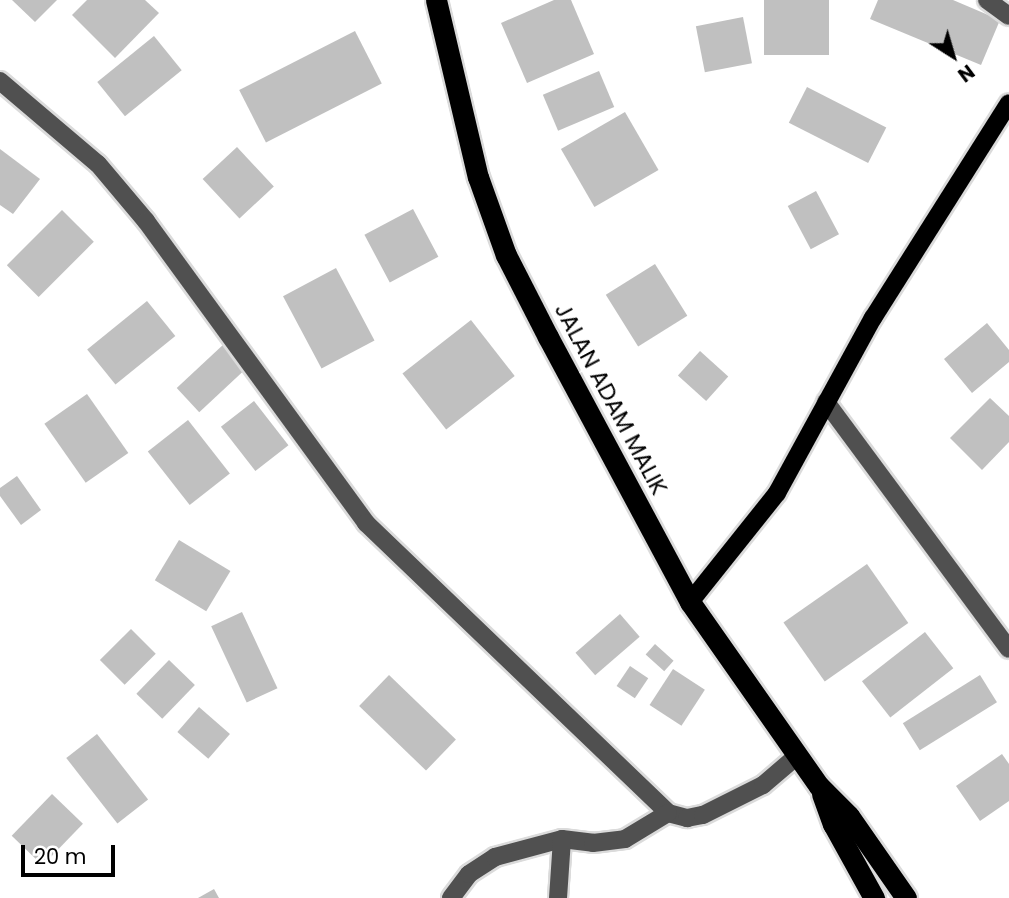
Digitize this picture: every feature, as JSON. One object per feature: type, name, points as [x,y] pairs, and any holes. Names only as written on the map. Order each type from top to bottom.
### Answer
[{"type":"highway","name":"JALAN ADAM MALIK","points":[[439,0],[474,164],[506,255],[690,602],[819,786],[849,816],[906,898]]},
{"type":"highway","name":"JALAN ADAM MALIK","points":[[819,786],[833,824],[874,898]]},
{"type":"main road","points":[[690,602],[777,492],[873,318],[1009,103]]},
{"type":"street","points":[[987,0],[1009,16]]},
{"type":"street","points":[[0,81],[98,164],[146,221],[366,523],[668,813],[687,818],[703,815],[763,785],[798,755]]},
{"type":"street","points":[[826,402],[1009,649]]},
{"type":"street","points":[[452,898],[469,874],[495,857],[562,839],[593,843],[625,839],[668,813]]},
{"type":"street","points":[[558,898],[562,839]]},
{"type":"building","points":[[12,0],[57,0],[35,22]]},
{"type":"building","points":[[87,0],[145,0],[159,13],[115,58],[72,15]]},
{"type":"building","points":[[554,0],[571,0],[594,54],[527,83],[501,23]]},
{"type":"building","points":[[764,0],[829,0],[829,55],[764,55]]},
{"type":"building","points":[[878,0],[953,0],[1000,20],[981,65],[870,19]]},
{"type":"building","points":[[743,17],[752,63],[705,72],[696,26]]},
{"type":"building","points":[[355,31],[382,84],[266,143],[239,90]]},
{"type":"building","points":[[154,36],[182,70],[125,116],[97,82]]},
{"type":"building","points":[[599,71],[614,107],[558,131],[543,95]]},
{"type":"building","points":[[807,87],[886,127],[868,163],[789,123]]},
{"type":"building","points":[[625,112],[658,170],[594,207],[561,149]]},
{"type":"building","points":[[237,147],[274,186],[239,219],[203,179]]},
{"type":"building","points":[[0,149],[40,179],[13,214],[0,205]]},
{"type":"building","points":[[816,191],[839,234],[811,249],[788,206]]},
{"type":"building","points":[[413,209],[438,257],[390,283],[364,235]]},
{"type":"building","points":[[62,210],[94,242],[39,297],[7,265]]},
{"type":"building","points":[[655,264],[687,316],[638,346],[606,295]]},
{"type":"building","points":[[336,268],[374,340],[322,369],[283,296]]},
{"type":"building","points":[[147,301],[175,336],[115,384],[87,349]]},
{"type":"building","points":[[471,320],[515,376],[446,430],[402,374]]},
{"type":"building","points":[[987,323],[1009,350],[1009,362],[972,393],[944,359]]},
{"type":"building","points":[[225,343],[248,367],[199,412],[177,388]]},
{"type":"building","points":[[700,351],[728,376],[706,401],[678,376]]},
{"type":"building","points":[[87,394],[128,453],[86,483],[44,424]]},
{"type":"building","points":[[990,398],[1009,416],[1009,442],[982,470],[950,438]]},
{"type":"building","points":[[254,401],[288,445],[255,471],[221,427]]},
{"type":"building","points":[[188,420],[230,474],[190,505],[148,451]]},
{"type":"building","points":[[17,476],[41,510],[21,525],[0,496],[0,488]]},
{"type":"building","points":[[179,540],[230,571],[206,611],[155,580]]},
{"type":"building","points":[[867,564],[908,623],[825,681],[783,623]]},
{"type":"building","points":[[242,612],[277,688],[247,702],[211,626]]},
{"type":"building","points":[[620,614],[640,637],[595,675],[575,653]]},
{"type":"building","points":[[131,629],[156,654],[125,685],[100,660]]},
{"type":"building","points":[[925,632],[953,668],[890,718],[862,681]]},
{"type":"building","points":[[655,644],[674,661],[664,671],[646,654]]},
{"type":"building","points":[[169,660],[195,685],[162,719],[136,694]]},
{"type":"building","points":[[630,666],[648,678],[635,698],[617,686]]},
{"type":"building","points":[[673,669],[705,690],[681,726],[650,705]]},
{"type":"building","points":[[389,675],[456,740],[426,771],[359,706]]},
{"type":"building","points":[[980,675],[997,702],[920,750],[903,723]]},
{"type":"building","points":[[199,707],[230,734],[208,759],[177,732]]},
{"type":"building","points":[[97,734],[148,799],[117,823],[66,758]]},
{"type":"building","points":[[1002,754],[1009,764],[1009,801],[980,821],[956,786]]},
{"type":"building","points":[[52,794],[83,824],[43,866],[12,836]]},
{"type":"building","points":[[214,889],[219,898],[198,898]]}]
